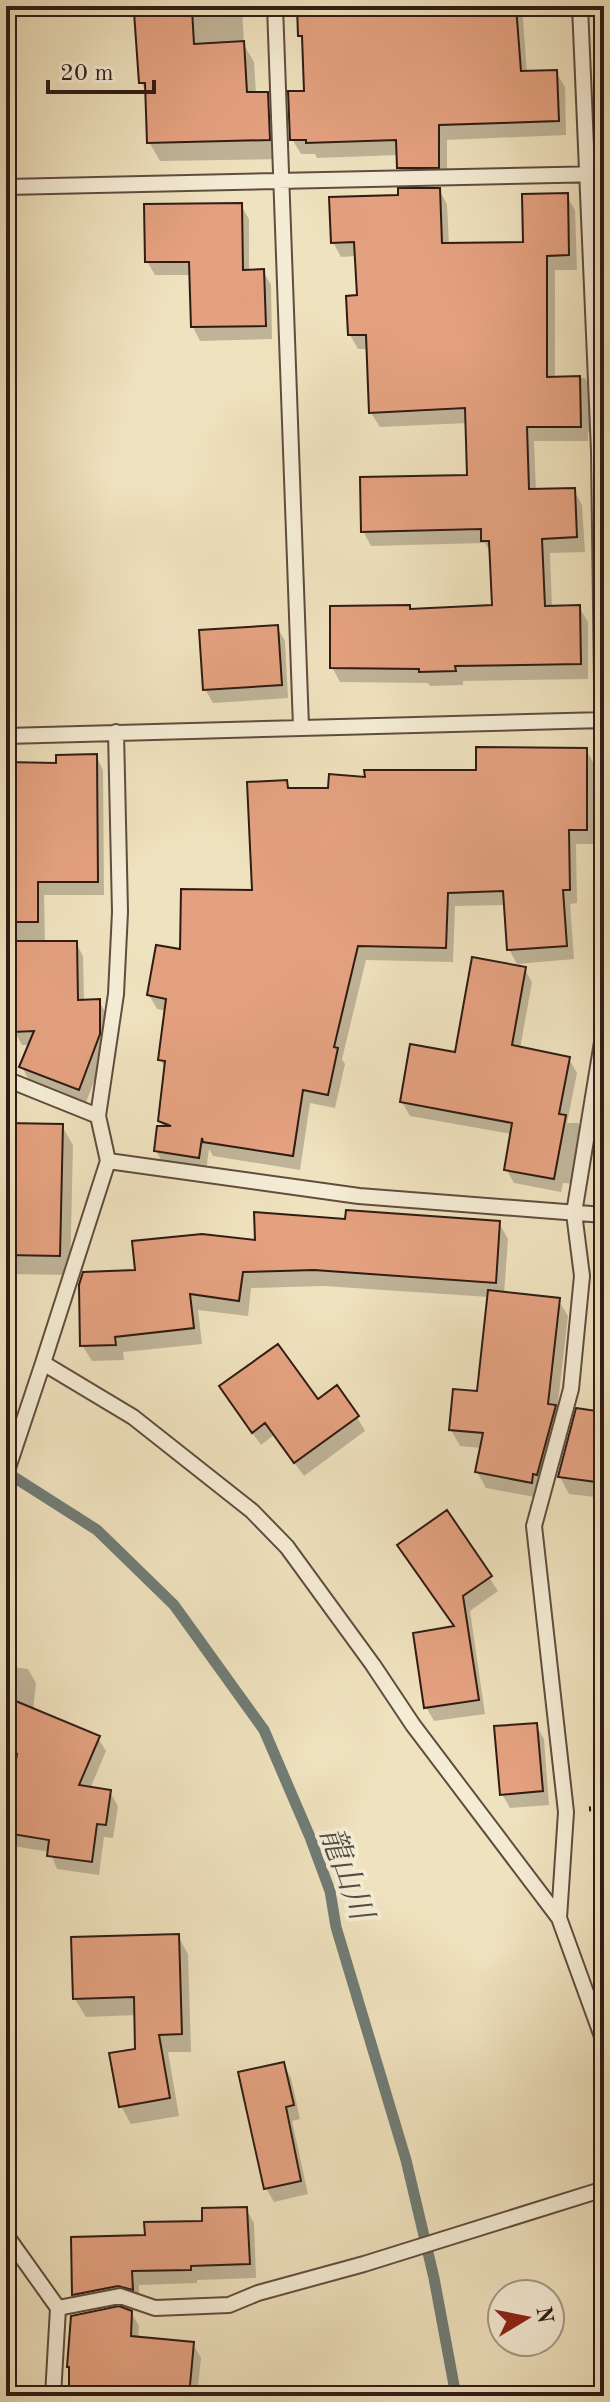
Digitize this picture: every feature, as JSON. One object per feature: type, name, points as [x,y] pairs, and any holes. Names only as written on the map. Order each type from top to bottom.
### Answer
[{"type":"lane","points":[[275,6],[301,727]]},
{"type":"lane","points":[[580,6],[596,174],[602,451],[604,838]]},
{"type":"lane","points":[[6,187],[596,174]]},
{"type":"lane","points":[[6,736],[603,720]]},
{"type":"lane","points":[[6,1474],[108,1161],[98,1116],[116,994],[120,912],[116,732]]},
{"type":"lane","points":[[559,1918],[566,1812],[534,1526],[571,1389],[582,1276],[574,1213],[604,1030]]},
{"type":"lane","points":[[6,1079],[98,1116]]},
{"type":"lane","points":[[108,1161],[359,1196],[604,1215]]},
{"type":"lane","points":[[43,1363],[133,1417],[252,1511],[287,1547],[413,1725],[559,1918],[604,2042]]},
{"type":"lane","points":[[58,2308],[120,2296],[155,2308],[229,2305],[258,2293],[364,2264],[604,2189]]},
{"type":"lane","points":[[6,2235],[58,2308],[53,2396]]},
{"type":"building","points":[[297,6],[516,6],[521,71],[557,70],[559,121],[439,125],[439,168],[397,168],[396,140],[306,143],[306,140],[290,140],[288,91],[304,91],[302,36],[298,36]]},
{"type":"building","points":[[192,9],[194,44],[244,41],[247,92],[268,92],[270,140],[147,143],[145,83],[139,83],[134,12]]},
{"type":"building","points":[[398,188],[440,188],[442,243],[523,242],[522,194],[568,193],[569,255],[547,256],[547,377],[580,376],[581,427],[527,427],[529,489],[575,488],[577,537],[542,539],[545,606],[580,605],[581,664],[455,666],[456,671],[419,672],[419,669],[330,668],[330,606],[410,605],[410,609],[492,605],[489,541],[481,541],[481,529],[361,532],[360,477],[467,475],[465,408],[369,413],[366,335],[348,335],[346,296],[357,295],[354,242],[331,243],[329,197],[398,195]]},
{"type":"building","points":[[242,203],[243,270],[264,269],[266,326],[191,327],[189,262],[145,262],[144,204]]},
{"type":"building","points":[[278,625],[282,685],[203,690],[199,630]]},
{"type":"building","points":[[476,747],[587,748],[587,830],[569,830],[570,890],[563,890],[567,946],[507,950],[503,891],[448,893],[446,948],[358,946],[334,1047],[338,1048],[328,1095],[303,1090],[293,1156],[203,1142],[202,1138],[199,1158],[154,1151],[157,1126],[171,1126],[158,1121],[165,1061],[158,1060],[166,999],[147,995],[156,945],[180,949],[181,889],[252,890],[247,782],[287,780],[288,788],[328,788],[329,774],[365,777],[364,770],[476,770]]},
{"type":"building","points":[[97,754],[98,882],[38,882],[38,922],[6,922],[6,762],[56,763],[56,755]]},
{"type":"building","points":[[15,941],[77,941],[78,1000],[100,999],[100,1034],[79,1090],[19,1067],[34,1031],[13,1032],[10,999],[15,998]]},
{"type":"building","points":[[472,957],[526,967],[512,1045],[570,1057],[559,1114],[566,1115],[554,1179],[504,1170],[512,1123],[400,1102],[410,1044],[455,1052]]},
{"type":"building","points":[[6,1123],[63,1124],[60,1256],[6,1255]]},
{"type":"building","points":[[346,1210],[500,1221],[496,1283],[314,1270],[243,1272],[239,1301],[190,1294],[194,1328],[115,1337],[116,1345],[80,1346],[79,1285],[83,1272],[135,1270],[132,1241],[202,1234],[255,1240],[254,1212],[345,1219]]},
{"type":"building","points":[[488,1290],[560,1298],[548,1404],[556,1405],[537,1475],[533,1474],[532,1483],[475,1472],[483,1433],[449,1430],[453,1389],[477,1391]]},
{"type":"building","points":[[278,1344],[318,1399],[337,1385],[359,1416],[294,1463],[265,1423],[252,1433],[219,1386]]},
{"type":"building","points":[[576,1408],[604,1412],[604,1483],[558,1477]]},
{"type":"building","points":[[447,1510],[492,1576],[463,1596],[479,1700],[424,1708],[413,1633],[454,1626],[397,1545]]},
{"type":"building","points":[[6,1697],[100,1736],[79,1785],[111,1790],[106,1825],[97,1824],[92,1862],[47,1856],[49,1840],[6,1833],[17,1754],[6,1754]]},
{"type":"building","points":[[537,1723],[543,1791],[500,1795],[494,1726]]},
{"type":"building","points":[[179,1934],[182,2034],[159,2035],[170,2098],[119,2107],[109,2053],[135,2049],[134,1997],[73,1999],[71,1937]]},
{"type":"building","points":[[284,2062],[294,2105],[286,2107],[301,2181],[264,2189],[238,2072]]},
{"type":"building","points":[[247,2207],[250,2264],[191,2266],[191,2270],[132,2271],[133,2290],[118,2286],[72,2295],[71,2237],[145,2235],[144,2222],[202,2221],[202,2208]]},
{"type":"building","points":[[119,2306],[132,2311],[131,2336],[194,2342],[189,2396],[69,2396],[67,2367],[71,2316]]},
{"type":"waterway","name":"龍山川","points":[[6,1472],[97,1530],[174,1605],[264,1730],[330,1891],[336,1927],[406,2160],[434,2278],[456,2396]]}]
